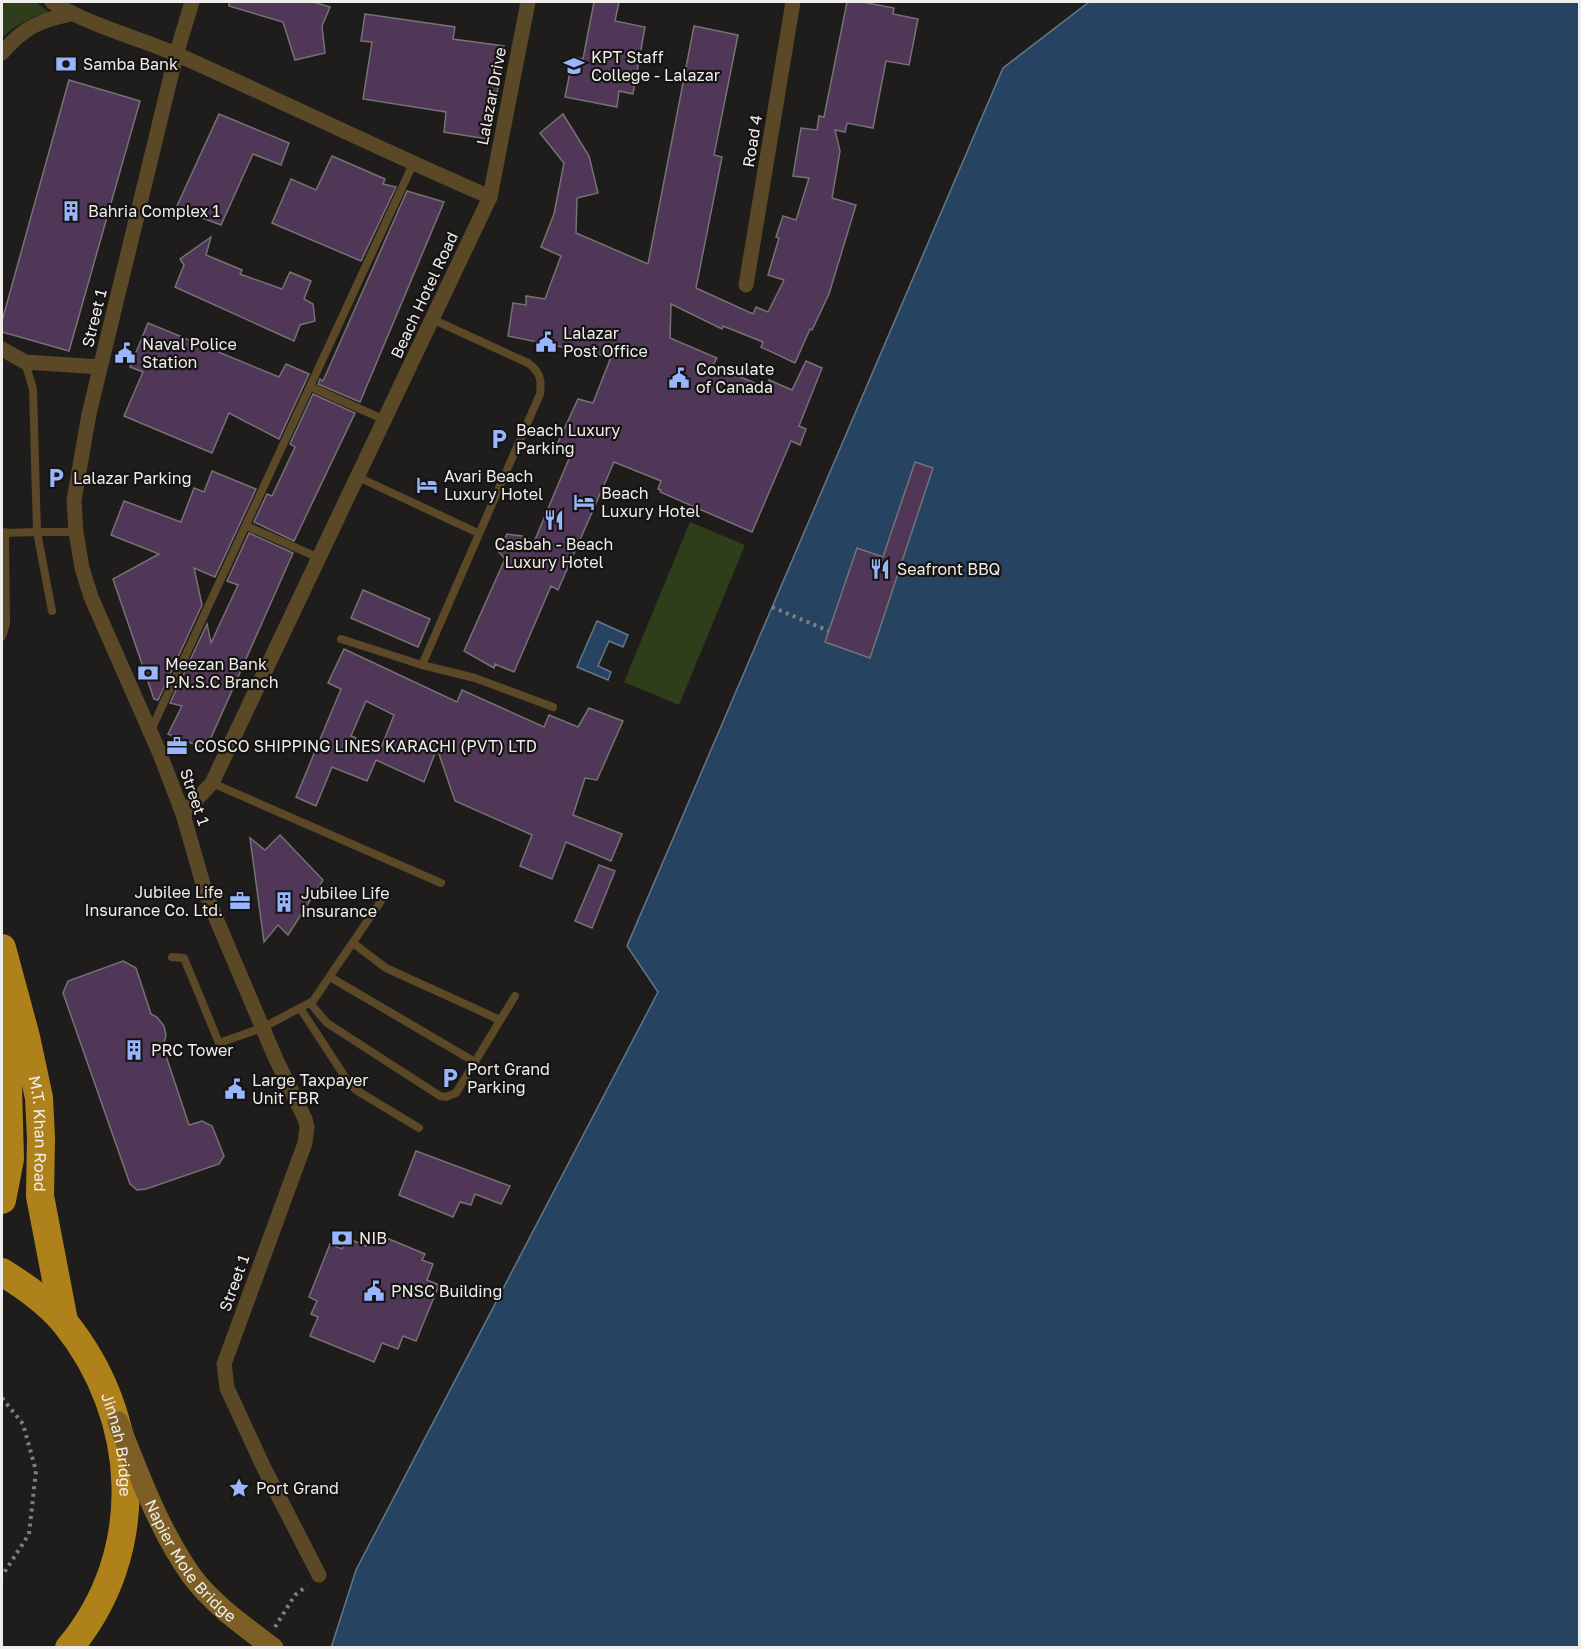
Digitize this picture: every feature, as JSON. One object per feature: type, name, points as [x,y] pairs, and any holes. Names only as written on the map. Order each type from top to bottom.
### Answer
[{"type":"highway","name":"M.T. Khan Road","points":[[2,948],[26,1037],[39,1098],[40,1197],[64,1322]]},
{"type":"highway","points":[[2,1018],[7,1050],[10,1159],[2,1200]]},
{"type":"highway","name":"Jinnah Bridge","points":[[2,1272],[29,1289],[64,1322],[86,1352],[105,1386],[118,1422],[126,1475],[123,1530],[109,1583],[83,1631],[69,1647]]},
{"type":"main road","name":"Napier Mole Bridge","points":[[118,1422],[160,1526],[192,1576],[232,1618],[273,1639]]},
{"type":"street","points":[[52,2],[71,14],[177,55],[490,197]]},
{"type":"street","name":"Street 1","points":[[192,2],[89,414],[74,500],[76,532],[82,568],[91,597],[183,814],[205,891],[262,1028],[305,1119],[307,1135],[224,1364],[227,1388],[259,1458],[319,1575]]},
{"type":"street","name":"Lalazar Drive","points":[[490,197],[528,2]]},
{"type":"street","name":"Road 4","points":[[746,285],[793,2]]},
{"type":"street","points":[[2,53],[16,36],[42,21],[71,14]]},
{"type":"street","name":"Beach Hotel Road","points":[[183,814],[213,783],[490,197]]},
{"type":"street","points":[[2,349],[25,362],[100,367]]},
{"type":"lane","points":[[150,732],[413,164]]},
{"type":"lane","points":[[422,665],[540,394],[542,382],[537,370],[528,363],[432,320]]},
{"type":"lane","points":[[25,362],[33,389],[37,531],[52,611]]},
{"type":"lane","points":[[311,387],[385,420]]},
{"type":"lane","points":[[358,477],[478,533]]},
{"type":"lane","points":[[247,526],[320,558]]},
{"type":"lane","points":[[2,637],[6,624],[3,532],[76,532]]},
{"type":"lane","points":[[341,639],[422,665],[476,678],[553,707]]},
{"type":"lane","points":[[213,783],[441,883]]},
{"type":"lane","points":[[172,957],[184,958],[219,1043],[262,1028],[310,1003],[381,901]]},
{"type":"lane","points":[[353,943],[386,968],[501,1020]]},
{"type":"lane","points":[[330,977],[475,1062]]},
{"type":"lane","points":[[310,1003],[327,1023],[440,1096],[446,1097],[456,1093],[515,996]]},
{"type":"lane","points":[[300,1008],[349,1083],[356,1090],[420,1128]]},
{"type":"path","points":[[772,607],[829,631]]},
{"type":"path","points":[[2,1398],[23,1424],[36,1471],[29,1534],[2,1576]]},
{"type":"path","points":[[273,1639],[295,1595],[319,1575]]},
{"type":"green space","points":[[2,2],[36,2],[54,16],[35,16],[13,28],[2,38]]},
{"type":"green space","points":[[690,522],[745,545],[679,705],[624,682]]},
{"type":"water","points":[[1089,2],[1579,2],[1579,1647],[331,1648],[356,1570],[658,992],[627,946],[1003,68]]},
{"type":"water","points":[[597,621],[628,635],[623,647],[609,641],[598,666],[611,672],[608,680],[577,667]]},
{"type":"building","points":[[229,2],[313,2],[330,7],[322,26],[325,53],[295,60],[283,22],[229,6]]},
{"type":"building","points":[[594,2],[619,2],[615,21],[645,27],[633,94],[619,91],[617,107],[565,97],[573,57],[583,59]]},
{"type":"building","points":[[847,2],[862,2],[894,8],[893,14],[918,19],[909,65],[886,61],[873,128],[847,123],[845,132],[835,130],[840,151],[832,198],[856,205],[829,294],[795,363],[761,347],[763,342],[723,326],[722,329],[671,304],[670,338],[717,358],[713,365],[773,391],[769,380],[792,390],[806,361],[822,368],[799,426],[806,429],[800,445],[791,441],[752,532],[660,492],[661,490],[658,489],[661,481],[614,462],[558,590],[551,586],[514,672],[495,664],[494,668],[464,651],[505,559],[498,551],[507,534],[522,536],[534,542],[571,454],[555,449],[578,399],[593,403],[611,357],[508,336],[513,303],[526,305],[526,296],[545,299],[561,256],[541,247],[554,214],[564,163],[540,133],[563,114],[589,156],[598,193],[577,198],[576,233],[648,264],[694,26],[738,35],[714,155],[722,157],[696,288],[753,314],[756,307],[768,312],[784,280],[768,275],[779,238],[776,237],[783,216],[796,220],[809,178],[793,176],[801,128],[817,130],[819,116],[824,117]]},
{"type":"building","points":[[365,14],[455,27],[453,39],[504,46],[493,121],[490,120],[487,139],[444,132],[446,112],[363,99],[372,42],[361,41]]},
{"type":"building","name":"Bahria Complex 1","points":[[69,80],[140,101],[69,351],[2,332],[2,321]]},
{"type":"building","points":[[219,114],[289,143],[281,165],[253,154],[221,225],[176,208]]},
{"type":"building","points":[[332,156],[385,179],[383,184],[396,187],[361,261],[272,223],[291,179],[316,190]]},
{"type":"building","points":[[407,191],[444,202],[360,402],[318,384],[320,379],[323,381]]},
{"type":"building","points":[[211,237],[206,255],[242,270],[240,274],[282,289],[290,272],[311,281],[304,299],[313,304],[315,321],[300,325],[294,341],[175,287],[184,265],[180,259]]},
{"type":"building","points":[[148,323],[279,377],[286,364],[309,374],[279,439],[229,413],[212,453],[124,416],[143,372],[130,367]]},
{"type":"building","points":[[313,394],[355,413],[294,541],[254,522],[267,494],[272,496],[295,447],[290,444]]},
{"type":"building","points":[[915,462],[933,468],[870,658],[825,642],[857,548],[883,557]]},
{"type":"building","points":[[212,471],[256,489],[215,577],[194,568],[202,605],[158,700],[154,699],[113,579],[159,554],[111,535],[124,501],[181,522],[194,488],[204,492]]},
{"type":"building","points":[[249,533],[293,553],[206,749],[168,734],[182,706],[170,703],[207,624],[211,643],[238,585],[227,581]]},
{"type":"building","points":[[363,590],[430,619],[418,647],[351,618]]},
{"type":"building","points":[[344,649],[457,702],[462,690],[544,727],[549,715],[578,727],[589,708],[623,721],[597,780],[585,778],[573,815],[622,834],[611,861],[566,842],[552,879],[520,866],[532,835],[455,801],[437,748],[424,782],[376,760],[367,781],[332,767],[316,806],[296,797],[341,689],[328,683]],"holes":[[[366,701],[394,715],[381,748],[351,736]]]},
{"type":"building","name":"Jubilee Life Insurance","points":[[280,835],[323,880],[288,935],[278,925],[264,942],[250,838],[265,850]]},
{"type":"building","points":[[599,865],[615,871],[592,928],[575,921]]},
{"type":"building","points":[[123,961],[136,968],[151,1014],[157,1017],[164,1026],[166,1035],[163,1047],[189,1125],[202,1121],[212,1126],[224,1156],[219,1164],[137,1190],[130,1184],[63,993],[68,981]]},
{"type":"building","points":[[416,1151],[510,1186],[501,1204],[475,1194],[471,1205],[460,1202],[453,1217],[399,1195]]},
{"type":"building","name":"PNSC Building","points":[[372,1232],[425,1254],[422,1260],[433,1264],[427,1280],[439,1285],[416,1341],[403,1336],[398,1349],[382,1343],[374,1362],[310,1336],[318,1317],[311,1314],[317,1301],[309,1297],[330,1244],[342,1249],[347,1238],[366,1246]]},
{"type":"place","name":"Samba Bank","points":[[66,64]]},
{"type":"place","name":"KPT Staff College - Lalazar","points":[[574,66]]},
{"type":"place","name":"Bahria Complex 1","points":[[71,211]]},
{"type":"place","name":"Lalazar Post Office","points":[[546,342]]},
{"type":"place","name":"Naval Police Station","points":[[125,353]]},
{"type":"place","name":"Consulate of Canada","points":[[679,378]]},
{"type":"place","name":"Beach Luxury Parking","points":[[499,439]]},
{"type":"place","name":"Lalazar Parking","points":[[56,478]]},
{"type":"place","name":"Avari Beach Luxury Hotel","points":[[427,485]]},
{"type":"place","name":"Beach Luxury Hotel","points":[[584,502]]},
{"type":"place","name":"Casbah - Beach Luxury Hotel","points":[[554,520]]},
{"type":"place","name":"Seafront BBQ","points":[[880,569]]},
{"type":"place","name":"Meezan Bank P.N.S.C Branch","points":[[148,673]]},
{"type":"place","name":"COSCO SHIPPING LINES KARACHI (PVT) LTD","points":[[177,746]]},
{"type":"place","name":"Jubilee Life Insurance Co. Ltd.","points":[[240,901]]},
{"type":"place","name":"Jubilee Life Insurance","points":[[284,902]]},
{"type":"place","name":"PRC Tower","points":[[134,1050]]},
{"type":"place","name":"Port Grand Parking","points":[[450,1078]]},
{"type":"place","name":"Large Taxpayer Unit FBR","points":[[235,1089]]},
{"type":"place","name":"NIB","points":[[342,1238]]},
{"type":"place","name":"PNSC Building","points":[[374,1291]]},
{"type":"place","name":"Port Grand","points":[[239,1488]]}]
